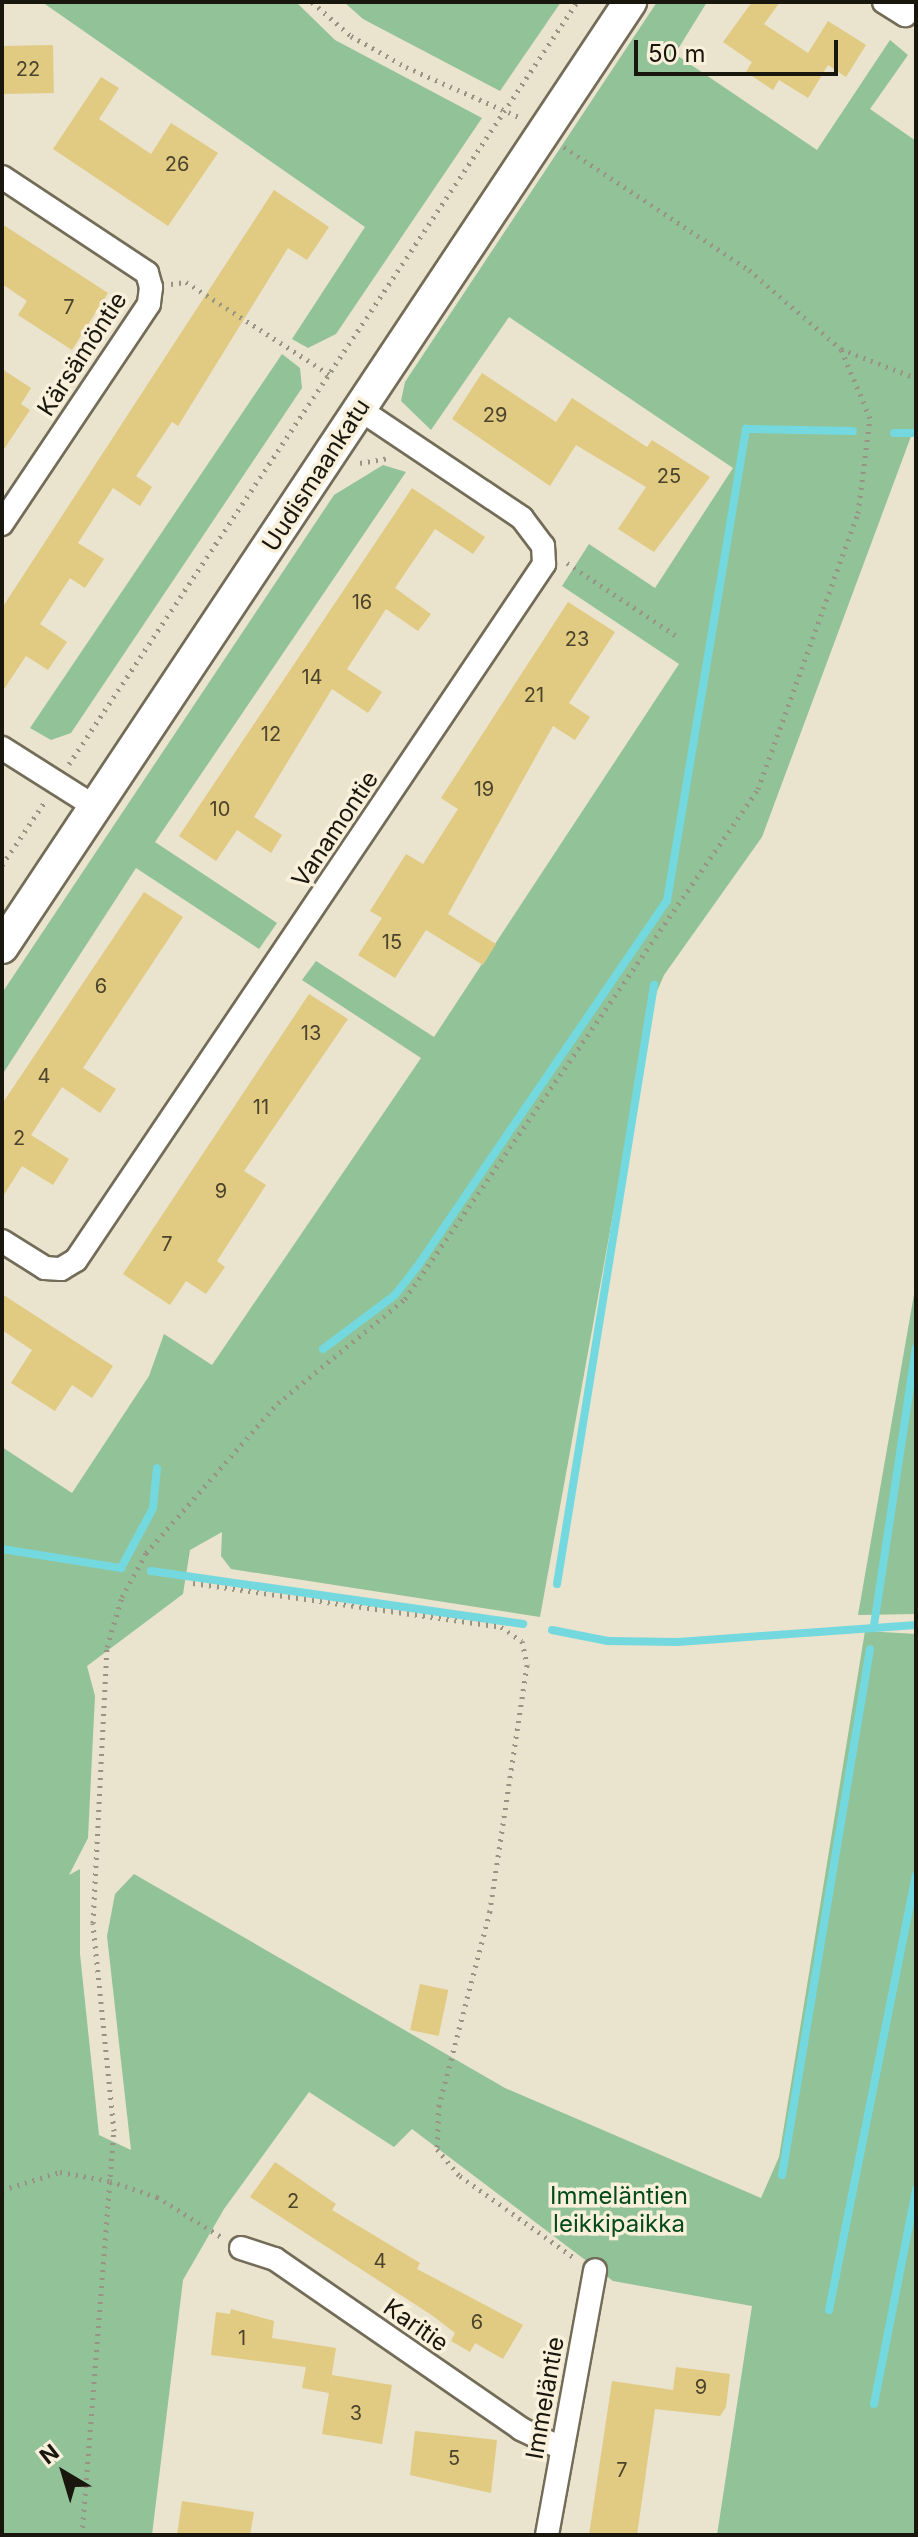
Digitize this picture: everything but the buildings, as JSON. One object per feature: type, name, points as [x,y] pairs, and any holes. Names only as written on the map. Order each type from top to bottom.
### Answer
[{"type":"street","name":"Uudismaankatu","points":[[2,947],[630,2]]},
{"type":"street","points":[[884,2],[905,15],[914,2]]},
{"type":"street","name":"Kärsämöntie","points":[[2,177],[147,273],[151,287],[149,304],[2,524]]},
{"type":"street","points":[[359,409],[522,518],[543,546]]},
{"type":"street","name":"Vanamontie","points":[[2,1241],[45,1268],[61,1269],[91,1240],[544,564],[543,546]]},
{"type":"street","points":[[2,748],[97,808]]},
{"type":"street","name":"Karitie","points":[[241,2248],[275,2259],[521,2429],[561,2448]]},
{"type":"street","name":"Immeläntie","points":[[547,2535],[595,2270]]},
{"type":"path","points":[[312,2],[351,36],[406,67],[506,108],[749,270],[841,349],[916,378]]},
{"type":"path","points":[[71,761],[577,2]]},
{"type":"path","points":[[151,287],[186,282],[329,374]]},
{"type":"path","points":[[82,2535],[114,2131],[93,1923],[107,1647],[122,1597],[146,1553],[278,1403],[405,1299],[758,789],[858,513],[870,418],[841,349]]},
{"type":"path","points":[[355,468],[375,456],[388,458],[403,437]]},
{"type":"path","points":[[287,438],[296,444]]},
{"type":"path","points":[[543,546],[675,635]]},
{"type":"path","points":[[2,865],[43,804]]},
{"type":"path","points":[[193,1583],[501,1627],[522,1641],[524,1681],[490,1911],[466,2016],[439,2105],[437,2149],[460,2176],[595,2270]]},
{"type":"path","points":[[2,2190],[60,2172],[110,2181],[157,2197],[241,2248]]},
{"type":"green space","points":[[42,2],[296,2],[335,40],[482,118],[336,334],[308,348],[292,339],[365,227]]},
{"type":"green space","points":[[344,2],[561,2],[500,91],[363,19]]},
{"type":"green space","name":"Immeläntien leikkipaikka","points":[[657,2],[707,2],[675,54],[817,150],[890,40],[908,55],[870,109],[916,141],[916,423],[762,837],[664,975],[651,1005],[540,1617],[231,1569],[221,1556],[222,1532],[190,1550],[183,1594],[87,1666],[95,1696],[88,1838],[69,1875],[80,1869],[80,1954],[99,2135],[131,2150],[107,1936],[115,1894],[134,1874],[505,2088],[761,2198],[779,2157],[865,1631],[916,1634],[916,2535],[717,2535],[752,2306],[613,2281],[412,2129],[394,2147],[309,2092],[224,2209],[183,2280],[152,2535],[2,2535],[2,1447],[72,1493],[149,1376],[164,1334],[212,1365],[421,1058],[302,980],[316,961],[434,1037],[679,664],[562,586],[589,544],[655,588],[733,468],[509,317],[431,430],[401,401],[405,382]]},
{"type":"green space","points":[[282,354],[300,368],[302,388],[71,733],[51,740],[30,728]]},
{"type":"green space","points":[[383,465],[406,472],[155,842],[277,923],[259,949],[136,868],[2,1075],[2,993],[334,495]]},
{"type":"green space","points":[[916,1283],[916,1614],[858,1615]]},
{"type":"waterway","points":[[323,1349],[395,1295],[417,1267],[667,901],[746,429],[853,431]]},
{"type":"waterway","points":[[894,433],[916,433]]},
{"type":"waterway","points":[[557,1584],[654,985]]},
{"type":"waterway","points":[[874,1625],[916,1348]]},
{"type":"waterway","points":[[2,1549],[121,1568],[153,1508],[157,1468]]},
{"type":"waterway","points":[[151,1571],[523,1624]]},
{"type":"waterway","points":[[552,1630],[608,1641],[678,1642],[916,1625]]},
{"type":"waterway","points":[[782,2175],[870,1649]]},
{"type":"waterway","points":[[829,2310],[916,1876]]},
{"type":"waterway","points":[[874,2404],[916,2189]]}]
